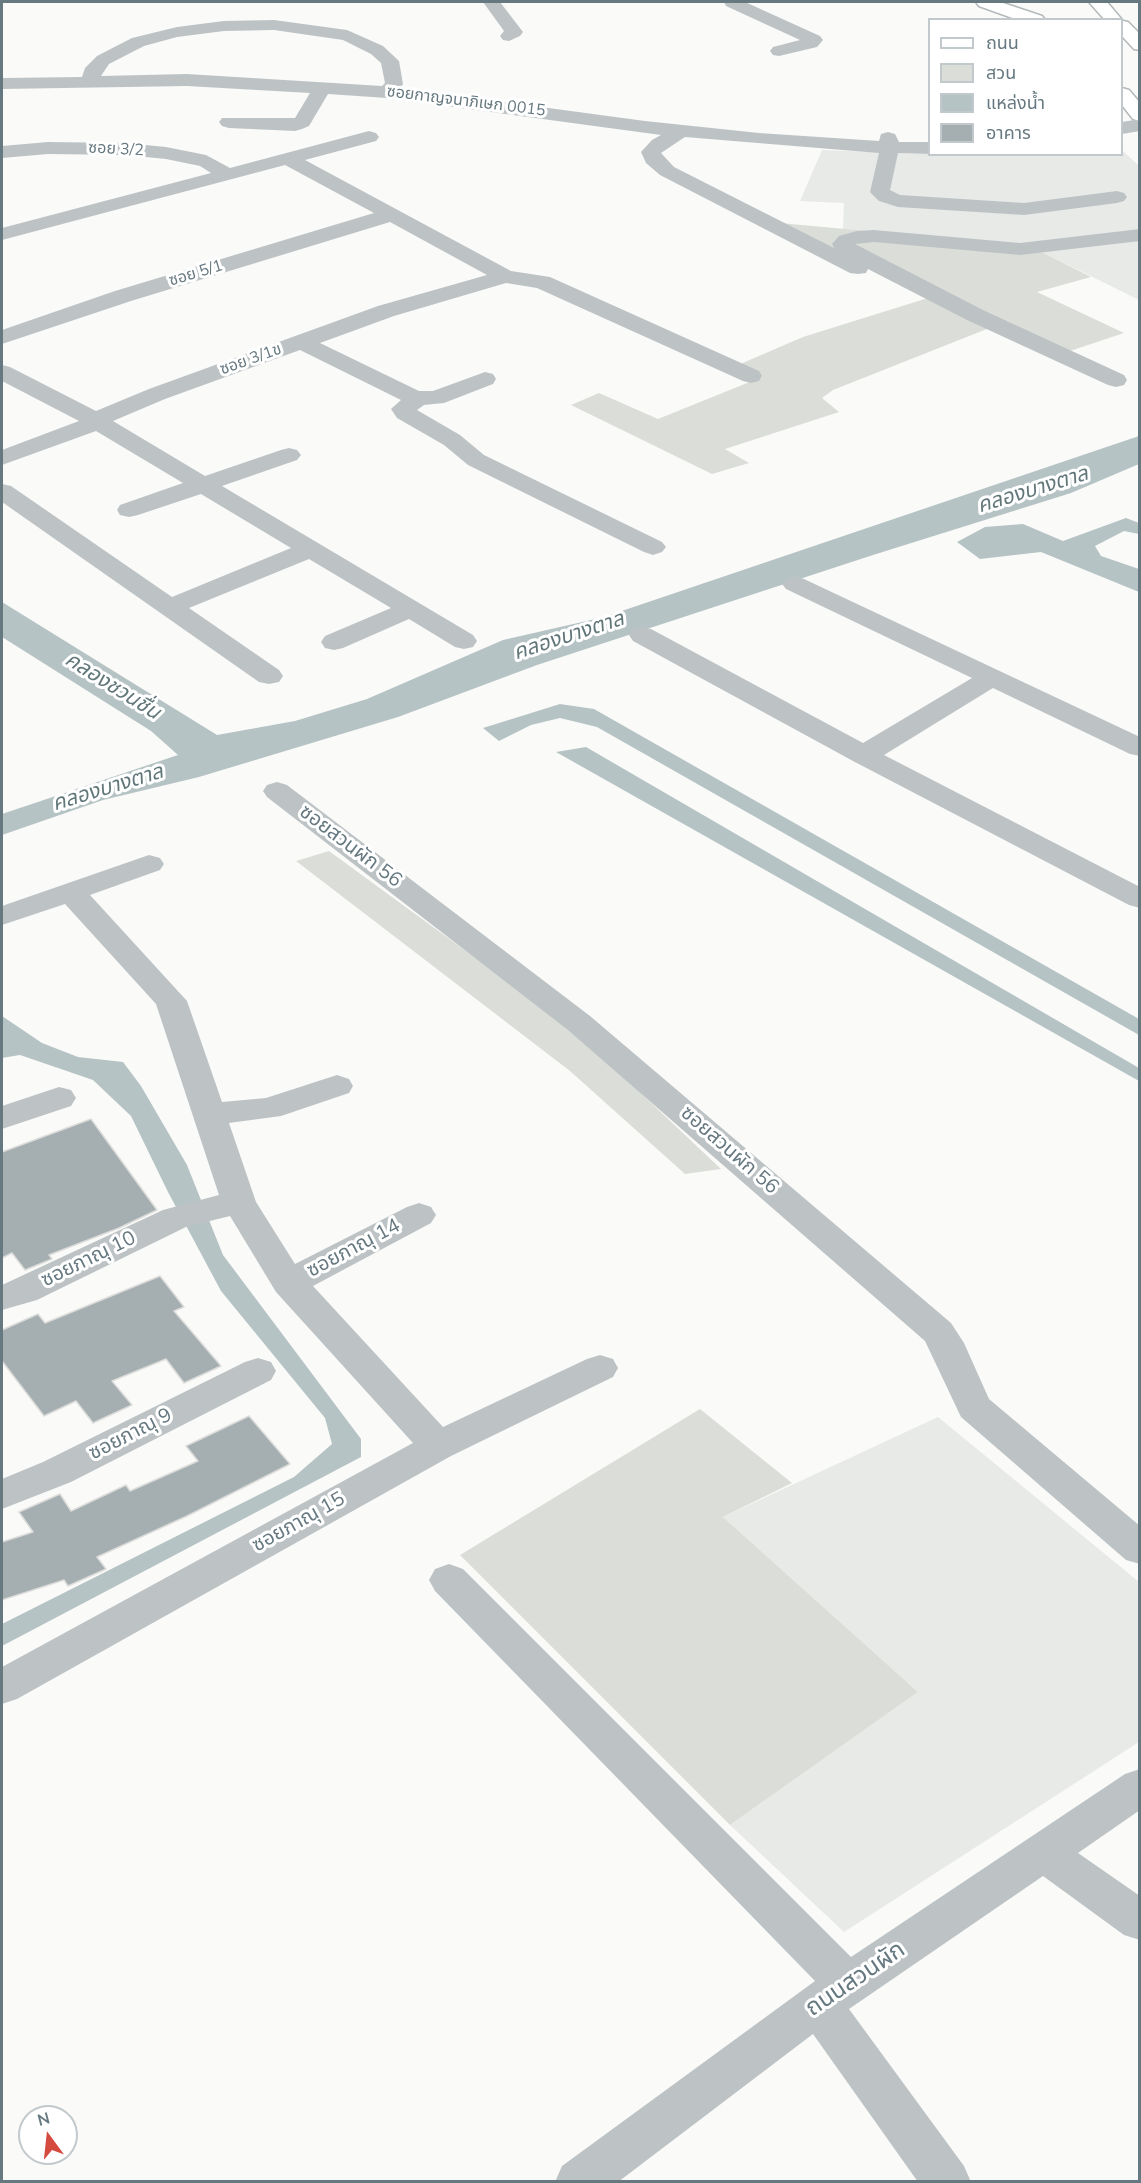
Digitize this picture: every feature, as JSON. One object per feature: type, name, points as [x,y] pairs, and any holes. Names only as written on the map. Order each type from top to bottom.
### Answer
[{"type":"main road","points":[[985,2],[1030,18]]},
{"type":"main road","points":[[1098,2],[1113,18]]},
{"type":"main road","points":[[1123,27],[1140,45]]},
{"type":"main road","points":[[1123,95],[1140,115]]},
{"type":"street","points":[[491,2],[514,32],[509,36]]},
{"type":"street","points":[[732,2],[814,40],[811,43],[779,51]]},
{"type":"street","points":[[92,76],[103,60],[138,42],[177,32],[224,26],[274,25],[347,35],[377,50],[390,62],[390,88]]},
{"type":"street","name":"ซอยกาญจนาภิเษก 0015","points":[[2,84],[190,71],[390,88],[835,141]]},
{"type":"street","name":"ซอยกาญจนาภิเษก 0015","points":[[2,75],[92,76],[390,88]]},
{"type":"street","points":[[229,122],[296,125],[302,122],[323,87]]},
{"type":"street","name":"ซอยกาญจนาภิเษก 0015","points":[[497,101],[681,131],[889,143],[928,148]]},
{"type":"street","points":[[1123,117],[1140,115]]},
{"type":"street","points":[[1123,128],[1140,125]]},
{"type":"street","points":[[681,131],[659,144],[651,152],[653,159],[667,171],[859,268]]},
{"type":"street","points":[[2,234],[369,137]]},
{"type":"street","name":"ซอยกาญจนาภิเษก 0015","points":[[889,143],[928,139]]},
{"type":"street","points":[[889,143],[880,192],[898,201],[1024,209],[1117,197]]},
{"type":"street","name":"ซอย 3/2","points":[[2,152],[48,148],[125,149],[166,153],[206,161],[226,174]]},
{"type":"street","points":[[286,158],[505,276],[542,282],[751,376]]},
{"type":"street","name":"ซอย 5/1","points":[[2,337],[123,296],[391,215]]},
{"type":"street","points":[[1116,380],[975,315],[852,252],[842,244],[846,240],[857,237],[874,236],[1020,249],[1140,235]]},
{"type":"street","name":"ซอย 3/1ข","points":[[2,458],[83,429],[95,420],[157,393],[386,311],[505,276]]},
{"type":"street","points":[[301,342],[419,398],[436,398],[485,379]]},
{"type":"street","points":[[2,372],[95,420],[464,641]]},
{"type":"street","points":[[419,398],[403,409],[405,413],[452,440],[476,460],[653,547]]},
{"type":"street","points":[[129,510],[289,455]]},
{"type":"street","points":[[2,491],[269,676]]},
{"type":"street","points":[[169,607],[309,550]]},
{"type":"street","points":[[795,584],[1140,748]]},
{"type":"street","points":[[334,642],[409,610]]},
{"type":"street","points":[[642,635],[863,755],[1140,899]]},
{"type":"street","points":[[863,755],[993,677]]},
{"type":"street","name":"ซอยสวนผัก 56","points":[[277,791],[579,1023],[938,1332],[946,1343],[974,1407],[1140,1549]]},
{"type":"street","points":[[2,916],[149,864]]},
{"type":"street","points":[[70,892],[171,1001],[208,1114],[225,1205],[289,1283],[438,1446]]},
{"type":"street","points":[[208,1114],[269,1108],[337,1086]]},
{"type":"street","points":[[2,1119],[59,1098]]},
{"type":"street","name":"ซอยภาณุ 10","points":[[2,1298],[24,1291],[175,1218],[225,1205]]},
{"type":"street","name":"ซอยภาณุ 14","points":[[289,1283],[419,1215]]},
{"type":"street","name":"ซอยภาณุ 15","points":[[2,1687],[438,1446],[600,1368]]},
{"type":"street","name":"ซอยภาณุ 9","points":[[2,1495],[57,1472],[258,1371]]},
{"type":"street","points":[[449,1580],[833,1994],[947,2181]]},
{"type":"street","name":"ถนนสวนผัก","points":[[597,2176],[833,1994],[1140,1787]]},
{"type":"street","points":[[1044,1853],[1140,1922]]},
{"type":"shaded area","points":[[822,150],[928,154],[928,156],[1123,156],[1123,151],[1139,166],[1139,233],[1030,246],[843,229],[844,203],[800,201]]},
{"type":"shaded area","points":[[1139,238],[1139,300],[1040,251]]},
{"type":"shaded area","points":[[938,1417],[1139,1582],[1139,1742],[844,1932],[730,1825],[918,1692],[723,1517]]},
{"type":"green space","points":[[780,223],[1030,246],[1091,277],[1037,292],[1124,333],[1067,352],[1007,321],[833,390],[822,398],[839,412],[725,449],[749,463],[712,474],[571,405],[599,393],[658,419],[762,377],[738,365],[803,337],[931,297]]},
{"type":"green space","points":[[329,851],[574,1030],[721,1169],[685,1174],[570,1071],[296,861]]},
{"type":"green space","points":[[700,1409],[792,1483],[723,1517],[918,1692],[730,1825],[460,1555]]},
{"type":"water","points":[[1139,436],[1139,464],[1071,493],[537,665],[398,717],[199,777],[103,800],[2,835],[2,814],[178,755],[151,731],[2,637],[2,602],[217,735],[295,721],[367,699],[503,640],[604,617]]},
{"type":"water","points":[[1126,518],[1139,523],[1139,534],[1124,531],[1095,546],[1101,556],[1139,569],[1139,592],[1041,552],[980,559],[957,542],[985,527],[1023,524],[1063,541]]},
{"type":"water","points":[[560,704],[594,709],[1139,1019],[1139,1035],[597,727],[560,718],[531,725],[499,741],[483,728]]},
{"type":"water","points":[[586,747],[1139,1068],[1139,1081],[556,752]]},
{"type":"water","points":[[2,1016],[42,1043],[78,1057],[123,1062],[141,1086],[187,1165],[223,1255],[361,1439],[361,1457],[2,1646],[2,1624],[294,1477],[332,1444],[325,1418],[221,1291],[168,1192],[131,1116],[93,1080],[20,1055],[2,1058]]},
{"type":"building","points":[[91,1119],[157,1210],[119,1228],[49,1255],[52,1259],[25,1270],[12,1253],[2,1258],[2,1152]]},
{"type":"building","points":[[160,1276],[184,1307],[174,1311],[221,1366],[184,1383],[166,1359],[112,1381],[132,1405],[93,1423],[76,1401],[44,1416],[2,1361],[2,1330],[38,1314],[45,1323]]},
{"type":"building","points":[[249,1416],[290,1464],[187,1516],[97,1557],[106,1569],[68,1586],[64,1580],[2,1600],[2,1542],[33,1532],[19,1512],[60,1494],[71,1511],[126,1485],[130,1491],[198,1461],[186,1446]]},
{"type":"water label","name":"คลองบางตาล","points":[[1033,491]]},
{"type":"water label","name":"คลองบางตาล","points":[[569,637]]},
{"type":"water label","name":"คลองชวนชื่น","points":[[112,687]]},
{"type":"water label","name":"คลองบางตาล","points":[[108,789]]}]
